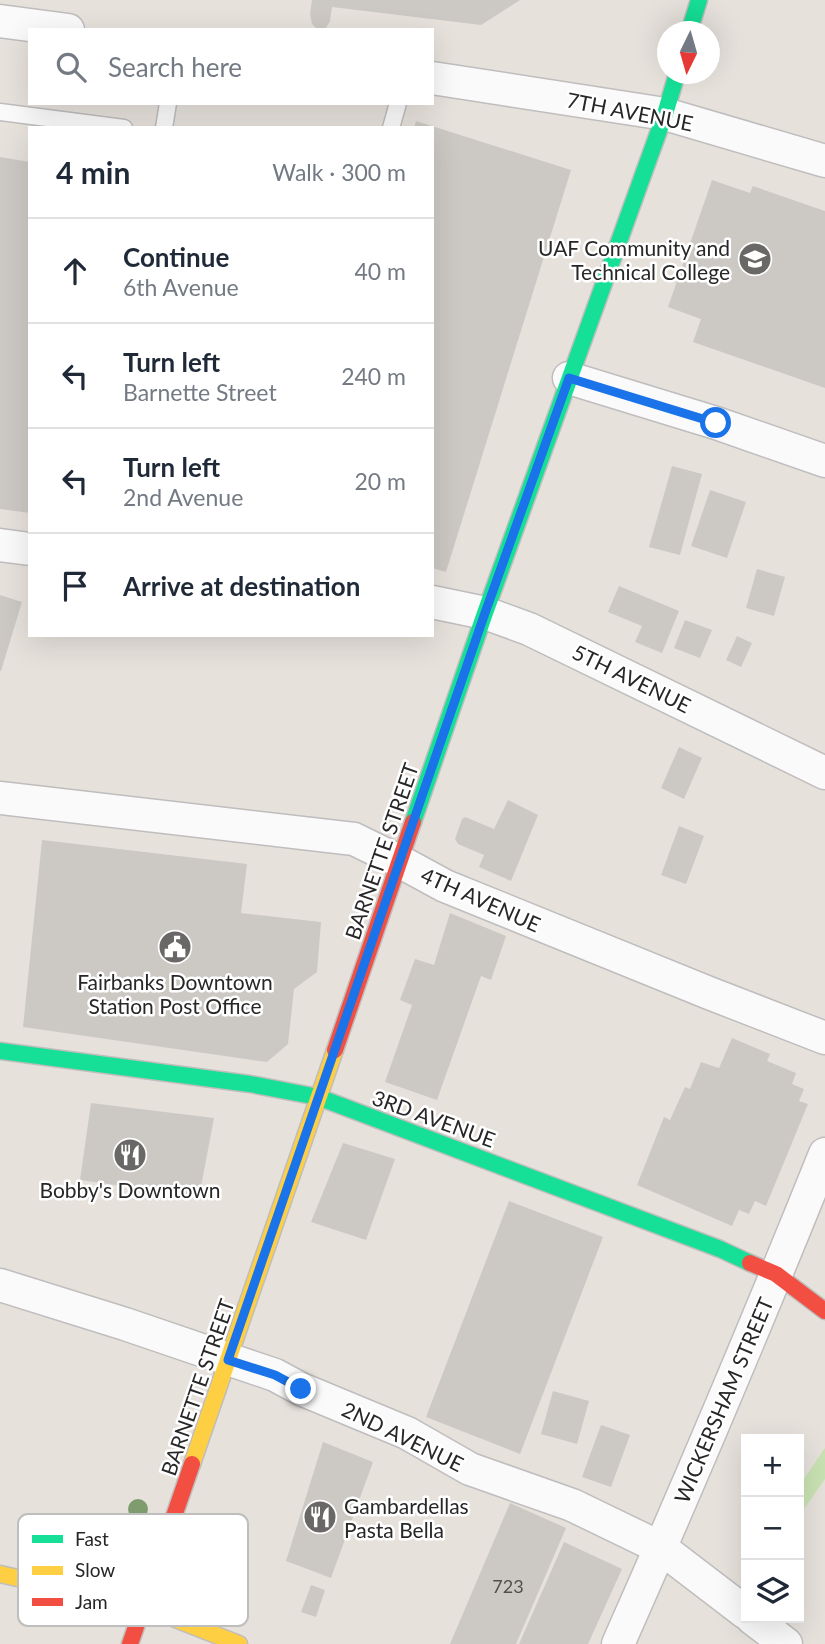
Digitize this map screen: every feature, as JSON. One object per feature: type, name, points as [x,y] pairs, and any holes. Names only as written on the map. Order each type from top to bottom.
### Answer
[{"type":"main road","points":[[692,21],[699,0]]},
{"type":"main road","name":"BARNETTE STREET","points":[[174,1514],[485,613],[674,84]]},
{"type":"main road","name":"3RD AVENUE","points":[[0,1051],[250,1084],[318,1097],[720,1249],[776,1274],[825,1311]]},
{"type":"main road","points":[[0,1574],[18,1578]]},
{"type":"main road","name":"BARNETTE STREET","points":[[130,1644],[136,1626]]},
{"type":"main road","points":[[193,1626],[239,1644]]},
{"type":"street","points":[[0,21],[53,28]]},
{"type":"street","name":"7TH AVENUE","points":[[434,78],[665,114],[825,161]]},
{"type":"street","points":[[569,378],[716,423],[825,461]]},
{"type":"street","points":[[0,545],[28,549]]},
{"type":"street","name":"5TH AVENUE","points":[[434,602],[485,613],[529,629],[825,772]]},
{"type":"street","name":"4TH AVENUE","points":[[0,798],[354,839],[445,886],[825,1038]]},
{"type":"street","name":"WICKERSHAM STREET","points":[[618,1644],[661,1548],[825,1154]]},
{"type":"street","name":"2ND AVENUE","points":[[0,1285],[275,1375],[301,1389],[407,1433],[470,1469],[572,1505],[661,1548],[741,1610]]},
{"type":"street","points":[[759,1623],[786,1644]]},
{"type":"lane","points":[[164,126],[168,105]]},
{"type":"lane","points":[[392,126],[397,105]]},
{"type":"lane","points":[[0,112],[108,126]]},
{"type":"green space","points":[[825,1448],[825,1479],[804,1509],[804,1479]]},
{"type":"building","points":[[312,0],[520,0],[481,25],[332,7],[326,28],[316,28],[312,24]]},
{"type":"building","points":[[416,121],[432,126],[415,126]]},
{"type":"building","points":[[434,127],[571,170],[446,572],[434,569]]},
{"type":"building","points":[[0,157],[28,162],[28,513],[0,509]]},
{"type":"building","name":"UAF Community and Technical College","points":[[712,180],[750,193],[753,186],[825,211],[825,388],[693,342],[701,319],[668,307]]},
{"type":"building","points":[[672,466],[702,474],[680,555],[649,547]]},
{"type":"building","points":[[710,490],[746,502],[727,558],[691,546]]},
{"type":"building","points":[[757,569],[785,577],[774,616],[746,608]]},
{"type":"building","points":[[619,586],[679,611],[662,653],[635,642],[642,626],[608,612]]},
{"type":"building","points":[[0,595],[22,602],[1,671],[0,671]]},
{"type":"building","points":[[685,620],[712,630],[700,658],[674,648]]},
{"type":"building","points":[[737,636],[752,643],[741,667],[726,660]]},
{"type":"building","points":[[679,747],[702,758],[684,799],[661,788]]},
{"type":"building","points":[[508,800],[538,815],[511,881],[479,867],[484,855],[458,844],[455,839],[465,817],[494,829]]},
{"type":"building","points":[[679,826],[704,836],[686,884],[661,875]]},
{"type":"building","name":"Fairbanks Downtown Station Post Office","points":[[42,840],[247,864],[241,913],[321,922],[317,972],[294,989],[288,1044],[267,1062],[23,1027]]},
{"type":"building","points":[[450,913],[506,936],[491,980],[481,976],[437,1100],[385,1082],[412,1005],[400,1000],[415,959],[434,965]]},
{"type":"building","points":[[732,1038],[770,1054],[767,1061],[796,1073],[792,1084],[804,1089],[799,1101],[808,1104],[766,1206],[755,1201],[749,1214],[739,1210],[732,1226],[637,1185],[664,1117],[670,1120],[685,1087],[690,1089],[701,1062],[719,1068]]},
{"type":"building","points":[[91,1103],[214,1118],[199,1197],[80,1180]]},
{"type":"building","points":[[343,1143],[395,1159],[366,1240],[311,1222]]},
{"type":"building","points":[[509,1201],[603,1237],[520,1454],[426,1417]]},
{"type":"building","points":[[553,1391],[589,1401],[577,1444],[541,1434]]},
{"type":"building","points":[[601,1425],[630,1435],[611,1487],[582,1477]]},
{"type":"building","points":[[323,1442],[373,1462],[331,1578],[286,1561]]},
{"type":"building","points":[[510,1503],[566,1528],[516,1644],[450,1644]]},
{"type":"building","points":[[564,1542],[622,1569],[588,1644],[519,1644]]},
{"type":"building","points":[[311,1585],[325,1590],[316,1617],[301,1612]]},
{"type":"traffic: fast","points":[[692,21],[699,0]]},
{"type":"traffic: fast","points":[[413,822],[674,84]]},
{"type":"traffic: fast","points":[[0,1051],[250,1084],[318,1097],[720,1249],[750,1263]]},
{"type":"traffic: slow","points":[[192,1464],[335,1050]]},
{"type":"traffic: slow","points":[[0,1574],[18,1578]]},
{"type":"traffic: slow","points":[[193,1626],[239,1644]]},
{"type":"traffic: jam","points":[[335,1050],[413,822]]},
{"type":"traffic: jam","points":[[750,1263],[776,1274],[825,1311]]},
{"type":"traffic: jam","points":[[175,1514],[192,1464]]},
{"type":"traffic: jam","points":[[130,1644],[136,1626]]},
{"type":"place","name":"UAF Community and Technical College","points":[[755,259]]},
{"type":"place","name":"Fairbanks Downtown Station Post Office","points":[[175,947]]},
{"type":"place","name":"Bobby's Downtown","points":[[130,1155]]},
{"type":"place","name":"Gambardellas Pasta Bella","points":[[320,1517]]},
{"type":"route","points":[[301,1389],[275,1375],[228,1360],[485,613],[569,378],[716,423]]}]
